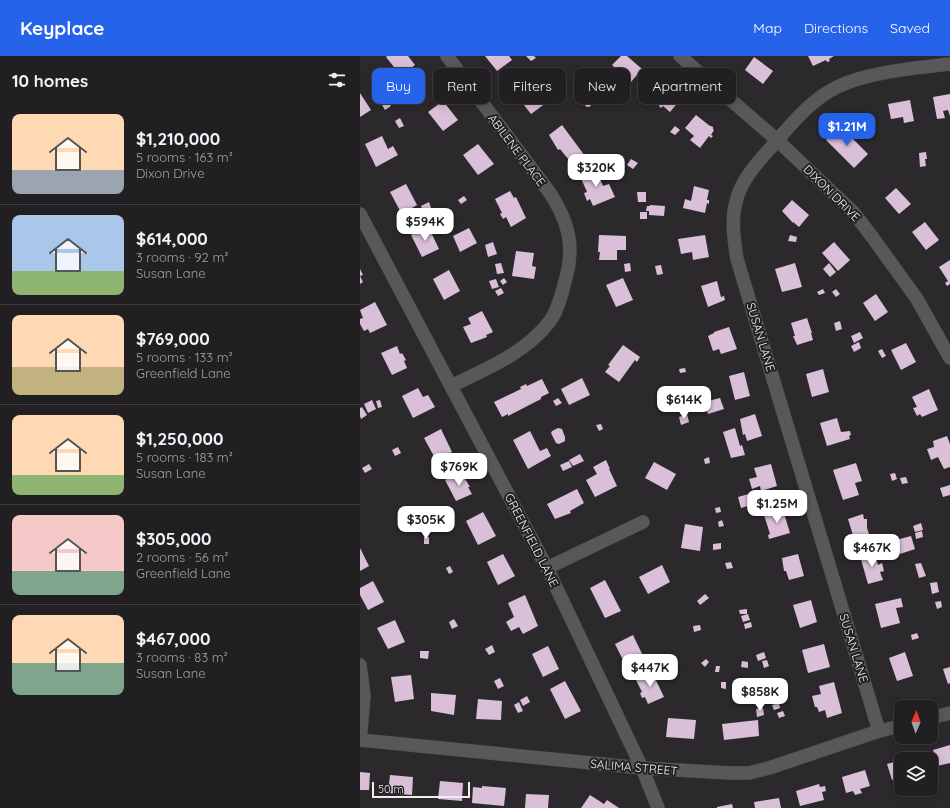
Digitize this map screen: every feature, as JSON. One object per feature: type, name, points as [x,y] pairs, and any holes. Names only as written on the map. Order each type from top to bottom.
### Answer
[{"type":"street","name":"ABILENE PLACE","points":[[447,56],[546,187],[561,210],[569,237],[570,252],[568,272],[551,320],[534,337],[502,361],[451,386]]},
{"type":"street","name":"DIXON DRIVE","points":[[680,56],[777,140],[854,213],[916,299],[950,358]]},
{"type":"street","name":"SUSAN LANE","points":[[879,731],[737,259],[733,232],[735,203],[740,188],[749,174],[799,116],[819,98],[837,87],[856,80],[876,75],[950,64]]},
{"type":"street","name":"GREENFIELD LANE","points":[[360,214],[547,568],[642,768],[658,808]]},
{"type":"street","points":[[547,568],[643,522]]},
{"type":"street","points":[[360,665],[364,696],[360,740]]},
{"type":"street","points":[[938,716],[950,713]]},
{"type":"street","name":"SALIMA STREET","points":[[360,740],[642,768],[730,774],[749,773],[769,768],[879,731],[894,728]]},
{"type":"building","points":[[408,56],[415,65],[411,68],[395,68],[386,57]]},
{"type":"building","points":[[485,56],[509,56],[512,60],[499,68],[497,71]]},
{"type":"building","points":[[526,56],[534,56],[536,58],[531,61]]},
{"type":"building","points":[[621,56],[627,56],[641,68],[638,68],[638,74],[631,82],[630,68],[615,68],[612,65]]},
{"type":"building","points":[[808,56],[834,56],[829,59],[830,61],[827,62],[826,60],[813,66]]},
{"type":"building","points":[[754,57],[773,71],[763,84],[745,70]]},
{"type":"building","points":[[360,93],[371,110],[360,117]]},
{"type":"building","points":[[950,94],[950,116],[948,110],[943,111],[945,118],[937,119],[933,97]]},
{"type":"building","points":[[910,100],[914,121],[904,123],[903,117],[891,119],[888,104]]},
{"type":"building","points":[[390,104],[391,106],[385,110],[382,105]]},
{"type":"building","points":[[439,104],[445,104],[458,120],[443,131],[428,112]]},
{"type":"building","points":[[523,104],[545,104],[531,114]]},
{"type":"building","points":[[585,104],[591,104],[588,107]]},
{"type":"building","points":[[660,104],[677,104],[670,112],[663,106],[661,108],[659,106]]},
{"type":"building","points":[[696,115],[713,127],[714,130],[711,135],[713,136],[711,138],[709,136],[700,148],[690,140],[694,136],[685,128]]},
{"type":"building","points":[[400,118],[404,126],[399,128],[395,121]]},
{"type":"building","points":[[562,125],[585,156],[573,165],[560,149],[558,150],[549,135]]},
{"type":"building","points":[[675,126],[680,130],[675,135],[670,132]]},
{"type":"building","points":[[840,126],[868,154],[854,168],[826,140]]},
{"type":"building","points":[[382,136],[388,149],[393,146],[398,155],[376,167],[365,144]]},
{"type":"building","points":[[478,144],[494,164],[478,175],[463,155]]},
{"type":"building","points":[[926,152],[926,166],[920,167],[919,153]]},
{"type":"building","points":[[631,159],[638,163],[633,169],[627,165]]},
{"type":"building","points":[[596,169],[603,186],[609,184],[615,197],[593,206],[590,199],[587,201],[584,193],[587,192],[580,176]]},
{"type":"building","points":[[406,184],[417,205],[412,208],[415,215],[405,220],[390,192]]},
{"type":"building","points":[[694,186],[709,190],[707,200],[709,200],[709,204],[707,203],[705,213],[683,208],[685,199],[691,201]]},
{"type":"building","points":[[896,188],[911,204],[899,214],[885,198]]},
{"type":"building","points":[[510,191],[514,198],[516,197],[526,218],[511,227],[506,217],[503,219],[500,214],[502,213],[495,199]]},
{"type":"building","points":[[637,192],[646,192],[646,202],[638,202]]},
{"type":"building","points":[[464,196],[467,200],[461,204],[458,200]]},
{"type":"building","points":[[792,200],[809,215],[799,227],[782,211]]},
{"type":"building","points":[[429,202],[431,208],[423,212],[421,206]]},
{"type":"building","points":[[647,206],[665,206],[664,216],[649,215],[649,211],[646,211]]},
{"type":"building","points":[[640,212],[647,212],[647,219],[640,219]]},
{"type":"building","points":[[925,222],[939,240],[926,250],[912,232]]},
{"type":"building","points":[[428,226],[439,249],[422,257],[411,235]]},
{"type":"building","points":[[469,228],[477,243],[460,252],[453,236]]},
{"type":"building","points":[[599,235],[626,236],[626,250],[617,250],[617,260],[599,260]]},
{"type":"building","points":[[705,235],[709,257],[693,260],[692,252],[681,254],[678,239]]},
{"type":"building","points":[[790,235],[797,237],[796,242],[788,241]]},
{"type":"building","points":[[493,242],[497,254],[488,257],[485,245]]},
{"type":"building","points":[[834,242],[850,260],[838,271],[822,253]]},
{"type":"building","points":[[516,251],[534,253],[532,266],[536,267],[534,279],[512,276]]},
{"type":"building","points":[[950,260],[950,284],[947,286],[945,283],[948,281],[939,267]]},
{"type":"building","points":[[501,263],[504,273],[497,274],[495,264]]},
{"type":"building","points":[[630,263],[631,271],[625,272],[624,264]]},
{"type":"building","points":[[795,263],[802,287],[782,292],[775,269]]},
{"type":"building","points":[[829,263],[836,272],[830,277],[823,269]]},
{"type":"building","points":[[661,265],[663,274],[657,275],[655,266]]},
{"type":"building","points":[[360,269],[363,275],[360,276]]},
{"type":"building","points":[[449,270],[460,291],[444,300],[433,279]]},
{"type":"building","points":[[360,276],[363,282],[360,284]]},
{"type":"building","points":[[504,278],[507,282],[503,285],[500,281]]},
{"type":"building","points":[[623,278],[633,300],[616,307],[606,285]]},
{"type":"building","points":[[496,279],[499,287],[492,289],[489,281]]},
{"type":"building","points":[[717,281],[721,297],[724,296],[725,300],[708,307],[701,286]]},
{"type":"building","points":[[501,288],[504,293],[498,296],[495,291]]},
{"type":"building","points":[[823,289],[825,293],[819,295],[817,292]]},
{"type":"building","points":[[836,289],[840,294],[836,297],[832,292]]},
{"type":"building","points":[[876,294],[888,312],[875,321],[863,303]]},
{"type":"building","points":[[375,302],[387,325],[370,333],[368,329],[364,331],[360,324],[360,319],[363,318],[360,310]]},
{"type":"building","points":[[482,311],[493,332],[486,335],[487,337],[471,343],[463,327],[471,324],[468,318]]},
{"type":"building","points":[[807,318],[813,340],[797,345],[793,336],[795,336],[791,323]]},
{"type":"building","points":[[840,321],[842,329],[836,331],[834,323]]},
{"type":"building","points":[[729,327],[737,349],[721,354],[719,349],[713,351],[708,336],[714,332]]},
{"type":"building","points":[[860,332],[863,338],[854,343],[851,336]]},
{"type":"building","points":[[859,342],[861,348],[854,352],[851,346]]},
{"type":"building","points":[[906,343],[916,362],[901,370],[891,350]]},
{"type":"building","points":[[623,345],[640,357],[637,362],[635,360],[619,382],[605,372],[610,366],[608,365]]},
{"type":"building","points":[[397,346],[400,354],[402,353],[406,360],[404,361],[407,368],[392,375],[381,353]]},
{"type":"building","points":[[882,349],[886,356],[882,358],[878,351]]},
{"type":"building","points":[[685,368],[686,372],[680,373],[679,369]]},
{"type":"building","points":[[823,369],[829,392],[812,397],[806,374]]},
{"type":"building","points":[[744,372],[750,396],[735,400],[729,376]]},
{"type":"building","points":[[582,378],[590,395],[569,405],[561,389]]},
{"type":"building","points":[[542,379],[549,393],[541,397],[541,399],[508,416],[508,414],[502,417],[494,402],[521,389],[520,387],[526,384],[527,386]]},
{"type":"building","points":[[418,388],[423,397],[428,395],[435,407],[413,418],[402,396]]},
{"type":"building","points":[[929,389],[938,410],[922,417],[920,414],[917,416],[913,408],[917,407],[912,397]]},
{"type":"building","points":[[558,398],[562,403],[556,406],[553,401]]},
{"type":"building","points":[[720,398],[724,409],[708,414],[704,402]]},
{"type":"building","points":[[372,400],[376,409],[368,413],[364,404]]},
{"type":"building","points":[[380,400],[382,407],[378,408],[376,401]]},
{"type":"building","points":[[362,407],[367,415],[361,419],[360,408]]},
{"type":"building","points":[[687,414],[689,422],[681,425],[679,417]]},
{"type":"building","points":[[755,414],[762,436],[747,441],[745,434],[743,435],[740,419]]},
{"type":"building","points":[[837,418],[841,432],[850,431],[850,439],[827,446],[820,423]]},
{"type":"building","points":[[601,424],[603,429],[599,431],[596,425]]},
{"type":"building","points":[[558,428],[562,429],[565,437],[565,441],[559,444],[556,443],[551,433]]},
{"type":"building","points":[[735,428],[740,446],[742,445],[745,455],[731,458],[723,432]]},
{"type":"building","points":[[441,429],[452,452],[436,460],[424,438]]},
{"type":"building","points":[[530,431],[540,451],[547,448],[551,456],[528,469],[513,440]]},
{"type":"building","points":[[947,436],[950,444],[950,467],[944,469],[938,457],[931,460],[927,449],[934,447],[933,441]]},
{"type":"building","points":[[398,447],[401,453],[395,456],[392,450]]},
{"type":"building","points":[[580,454],[584,461],[573,466],[569,460]]},
{"type":"building","points":[[709,457],[710,463],[705,464],[704,459]]},
{"type":"building","points":[[606,460],[617,486],[595,497],[586,480],[597,474],[593,467]]},
{"type":"building","points":[[569,461],[572,467],[563,471],[560,465]]},
{"type":"building","points":[[654,462],[676,474],[667,490],[645,478]]},
{"type":"building","points":[[856,463],[862,481],[855,483],[859,495],[843,500],[833,470]]},
{"type":"building","points":[[369,464],[372,469],[365,473],[362,468]]},
{"type":"building","points":[[771,464],[777,486],[761,491],[760,486],[752,489],[749,479],[757,477],[754,468]]},
{"type":"building","points":[[461,472],[470,487],[468,487],[472,494],[456,501],[445,480]]},
{"type":"building","points":[[895,473],[897,479],[892,481],[890,474]]},
{"type":"building","points":[[906,477],[908,483],[902,484],[900,478]]},
{"type":"building","points":[[950,485],[950,495],[943,497],[940,488]]},
{"type":"building","points":[[577,489],[584,503],[570,511],[571,513],[555,519],[547,504]]},
{"type":"building","points":[[752,493],[755,504],[741,508],[738,497]]},
{"type":"building","points":[[720,507],[721,512],[716,513],[715,508]]},
{"type":"building","points":[[783,510],[790,533],[769,539],[768,535],[770,534],[764,515]]},
{"type":"building","points":[[483,512],[496,536],[478,545],[466,521]]},
{"type":"building","points":[[863,514],[864,519],[867,519],[867,528],[870,537],[855,542],[848,519]]},
{"type":"building","points":[[722,520],[724,526],[719,527],[718,522]]},
{"type":"building","points":[[921,523],[923,530],[915,532],[913,526]]},
{"type":"building","points":[[685,524],[703,527],[700,551],[681,548]]},
{"type":"building","points":[[922,531],[923,537],[916,539],[915,533]]},
{"type":"building","points":[[911,536],[915,549],[900,554],[896,540]]},
{"type":"building","points":[[424,537],[429,537],[429,544],[424,544]]},
{"type":"building","points":[[721,543],[721,549],[713,550],[713,544]]},
{"type":"building","points":[[360,548],[369,566],[360,571]]},
{"type":"building","points":[[874,552],[878,565],[882,563],[884,571],[880,572],[883,580],[868,584],[860,556]]},
{"type":"building","points":[[503,554],[515,576],[498,585],[487,562]]},
{"type":"building","points":[[798,554],[804,576],[789,580],[786,571],[784,571],[782,558]]},
{"type":"building","points":[[731,562],[733,568],[727,569],[725,563]]},
{"type":"building","points":[[921,563],[926,576],[919,578],[915,564]]},
{"type":"building","points":[[662,565],[670,582],[648,594],[639,577]]},
{"type":"building","points":[[450,566],[453,572],[449,574],[446,568]]},
{"type":"building","points":[[605,580],[621,611],[605,618],[590,588]]},
{"type":"building","points":[[373,581],[384,602],[368,610],[360,595],[360,588]]},
{"type":"building","points":[[937,582],[939,592],[932,594],[930,583]]},
{"type":"building","points":[[705,594],[709,598],[700,605],[697,601]]},
{"type":"building","points":[[525,595],[538,626],[523,634],[519,627],[511,631],[506,622],[514,617],[508,603]]},
{"type":"building","points":[[901,598],[903,607],[896,608],[900,623],[881,628],[875,604]]},
{"type":"building","points":[[811,600],[817,622],[800,628],[793,605]]},
{"type":"building","points":[[941,601],[942,607],[937,609],[935,602]]},
{"type":"building","points":[[747,609],[747,614],[740,614],[739,610]]},
{"type":"building","points":[[748,614],[750,620],[743,622],[741,616]]},
{"type":"building","points":[[454,619],[458,626],[452,629],[449,622]]},
{"type":"building","points":[[395,620],[405,642],[388,649],[377,628]]},
{"type":"building","points":[[751,622],[752,627],[745,629],[744,624]]},
{"type":"building","points":[[700,625],[701,630],[694,632],[693,626]]},
{"type":"building","points":[[917,633],[919,638],[912,640],[911,635]]},
{"type":"building","points":[[633,635],[645,660],[627,668],[615,644]]},
{"type":"building","points":[[824,644],[830,667],[808,673],[802,650]]},
{"type":"building","points":[[492,645],[495,652],[489,655],[485,649]]},
{"type":"building","points":[[548,646],[559,669],[543,677],[532,654]]},
{"type":"building","points":[[420,651],[429,651],[428,659],[420,658]]},
{"type":"building","points":[[764,652],[766,658],[758,661],[756,655]]},
{"type":"building","points":[[905,652],[913,676],[897,681],[889,658]]},
{"type":"building","points":[[706,659],[709,662],[705,667],[701,663]]},
{"type":"building","points":[[767,660],[769,666],[764,668],[762,661]]},
{"type":"building","points":[[742,661],[748,662],[748,668],[741,667]]},
{"type":"building","points":[[716,666],[720,666],[719,672],[715,672]]},
{"type":"building","points":[[950,667],[950,683],[948,684],[943,669]]},
{"type":"building","points":[[652,672],[664,697],[648,704],[645,697],[642,698],[640,693],[642,692],[636,680]]},
{"type":"building","points":[[411,675],[414,699],[395,702],[391,677]]},
{"type":"building","points":[[500,678],[504,686],[498,689],[494,681]]},
{"type":"building","points":[[565,681],[581,711],[565,719],[550,689]]},
{"type":"building","points":[[721,682],[726,682],[726,689],[721,688]]},
{"type":"building","points":[[778,682],[779,688],[774,689],[772,683]]},
{"type":"building","points":[[834,682],[842,713],[827,718],[825,710],[819,712],[817,707],[815,707],[812,696],[821,694],[819,686]]},
{"type":"building","points":[[779,689],[780,693],[773,695],[772,690]]},
{"type":"building","points":[[431,693],[456,695],[454,715],[431,711]]},
{"type":"building","points":[[527,696],[530,702],[523,706],[520,700]]},
{"type":"building","points":[[478,699],[502,701],[501,720],[476,719]]},
{"type":"building","points":[[519,702],[523,711],[518,713],[514,705]]},
{"type":"building","points":[[779,703],[780,708],[774,710],[772,705]]},
{"type":"building","points":[[763,708],[764,715],[757,717],[756,709]]},
{"type":"building","points":[[783,711],[785,716],[779,718],[777,713]]},
{"type":"building","points":[[668,718],[696,720],[694,739],[666,737]]},
{"type":"building","points":[[758,720],[759,736],[724,740],[722,724]]},
{"type":"building","points":[[950,745],[950,763],[938,766],[938,752],[934,752],[933,750]]},
{"type":"building","points":[[894,762],[894,779],[892,780],[887,764]]},
{"type":"building","points":[[865,770],[870,786],[860,789],[862,793],[855,795],[853,791],[846,793],[842,777]]},
{"type":"building","points":[[360,772],[370,773],[369,790],[360,790]]},
{"type":"building","points":[[390,775],[413,777],[412,795],[388,793]]},
{"type":"building","points":[[440,781],[463,783],[462,801],[438,799]]},
{"type":"building","points":[[819,784],[820,787],[825,786],[826,791],[822,792],[824,800],[800,806],[796,791]]},
{"type":"building","points":[[482,786],[506,788],[504,806],[472,803],[473,787],[482,788]]},
{"type":"building","points":[[526,794],[549,795],[548,808],[525,808]]},
{"type":"building","points":[[590,795],[604,804],[607,800],[619,808],[581,808]]},
{"type":"building","points":[[779,798],[781,808],[755,808],[754,802]]},
{"type":"building","points":[[732,804],[733,808],[717,808],[717,807]]}]
